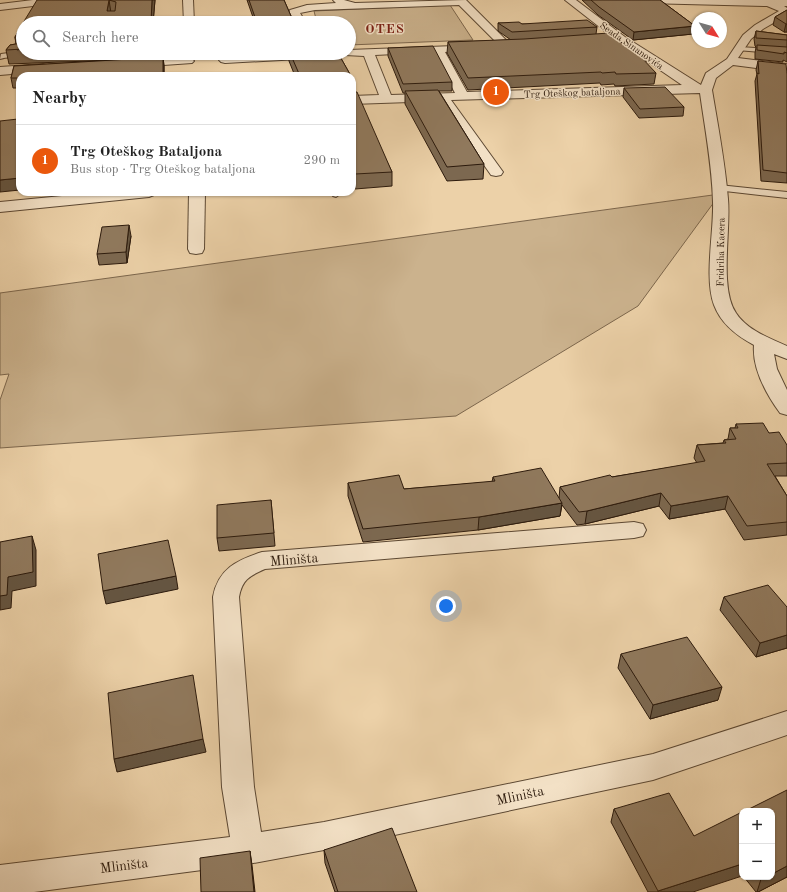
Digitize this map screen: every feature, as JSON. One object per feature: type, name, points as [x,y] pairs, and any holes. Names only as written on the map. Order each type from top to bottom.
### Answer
[{"type":"street","points":[[0,7],[58,0]]},
{"type":"street","points":[[188,0],[189,16]]},
{"type":"street","points":[[338,0],[340,2],[355,6]]},
{"type":"street","name":"Seada Sinanovića","points":[[570,0],[621,39],[701,89]]},
{"type":"street","points":[[645,0],[771,4],[785,7],[786,12],[759,27],[747,37],[731,61],[710,76],[701,89]]},
{"type":"street","points":[[297,16],[294,12],[305,9],[460,1],[502,42],[510,46]]},
{"type":"street","points":[[585,24],[600,23]]},
{"type":"street","points":[[576,42],[621,39]]},
{"type":"street","points":[[356,53],[538,45]]},
{"type":"street","points":[[438,49],[462,95]]},
{"type":"street","points":[[368,52],[386,98]]},
{"type":"street","points":[[126,64],[161,60]]},
{"type":"street","points":[[188,60],[188,72]]},
{"type":"street","points":[[731,61],[787,68]]},
{"type":"street","points":[[0,71],[55,68]]},
{"type":"street","name":"Trg Oteškog bataljona","points":[[356,100],[462,95],[701,89]]},
{"type":"street","name":"Fridriha Kacera","points":[[701,89],[719,188],[722,217],[719,290],[723,306],[733,321],[747,333],[764,343],[787,353]]},
{"type":"street","points":[[442,96],[496,172]]},
{"type":"street","points":[[0,207],[109,196]]},
{"type":"street","points":[[196,249],[197,196]]},
{"type":"street","points":[[764,343],[762,353],[764,362],[787,409]]},
{"type":"street","name":"Mliništa","points":[[248,849],[238,787],[226,597],[227,586],[234,576],[247,566],[262,561],[634,530]]},
{"type":"street","name":"Mliništa","points":[[0,881],[248,849],[324,836],[653,767],[787,723]]},
{"type":"lane","points":[[739,49],[787,52]]},
{"type":"lane","points":[[0,57],[3,55],[16,54]]},
{"type":"lane","points":[[719,188],[787,195]]},
{"type":"shaded area","points":[[450,5],[473,40],[356,45],[356,16],[315,16],[314,11]]},
{"type":"shaded area","points":[[720,194],[638,306],[456,416],[0,448],[0,400],[9,374],[0,375],[0,293]]},
{"type":"building","points":[[37,0],[109,0],[152,0],[151,16],[27,16]],"holes":[[[109,0],[116,2],[115,11],[107,11]]]},
{"type":"building","points":[[249,0],[284,0],[291,16],[255,16]]},
{"type":"building","points":[[591,0],[660,0],[691,23],[691,26],[634,32]]},
{"type":"building","points":[[787,10],[787,24],[786,24],[775,17]]},
{"type":"building","points":[[587,20],[597,27],[512,32],[498,23],[519,22],[522,24]]},
{"type":"building","points":[[756,31],[787,35],[787,40],[756,38]]},
{"type":"building","points":[[609,33],[642,58],[656,73],[616,74],[615,72],[601,72],[468,78],[448,42],[524,39]]},
{"type":"building","points":[[16,44],[16,49],[6,50],[10,45]]},
{"type":"building","points":[[757,45],[787,47],[787,53],[784,52],[784,54],[757,50]]},
{"type":"building","points":[[433,46],[452,82],[403,84],[388,48]]},
{"type":"building","points":[[113,60],[163,60],[163,72],[16,72],[16,78],[11,78],[14,66]]},
{"type":"building","points":[[293,60],[342,60],[349,72],[298,72]]},
{"type":"building","points":[[758,61],[786,64],[787,173],[763,170],[757,73],[759,74]]},
{"type":"building","points":[[665,87],[684,107],[640,109],[624,88]]},
{"type":"building","points":[[438,90],[484,164],[447,167],[405,91]]},
{"type":"building","points":[[356,92],[357,92],[392,172],[356,174]]},
{"type":"building","points":[[16,119],[16,178],[0,180],[0,121]]},
{"type":"building","points":[[129,225],[126,252],[97,254],[102,227]]},
{"type":"building","points":[[763,423],[769,433],[779,432],[787,445],[787,463],[767,464],[787,496],[787,522],[747,526],[728,496],[671,506],[661,493],[579,512],[560,487],[610,475],[612,477],[705,461],[697,445],[726,443],[724,440],[736,439],[730,428],[738,428],[736,424]]},
{"type":"building","points":[[541,468],[562,503],[479,517],[363,529],[348,483],[399,475],[404,489],[495,481],[493,477]]},
{"type":"building","points":[[271,500],[274,533],[217,538],[217,505]]},
{"type":"building","points":[[32,536],[33,572],[8,577],[7,595],[0,596],[0,542]]},
{"type":"building","points":[[168,540],[176,576],[103,591],[98,554]]},
{"type":"building","points":[[768,585],[787,607],[787,635],[760,643],[724,597]]},
{"type":"building","points":[[687,637],[722,687],[653,705],[621,654]]},
{"type":"building","points":[[193,675],[203,739],[114,759],[108,693]]},
{"type":"building","points":[[787,790],[787,866],[775,872],[775,808],[751,808]]},
{"type":"building","points":[[669,793],[694,836],[739,814],[739,865],[658,891],[614,809]]},
{"type":"building","points":[[392,828],[417,892],[338,892],[324,850]]},
{"type":"building","points":[[250,851],[254,892],[201,892],[200,858]]},
{"type":"place","name":"Trg Oteškog Bataljona","points":[[496,92]]},
{"type":"district","name":"OTES","points":[[385,28]]}]
